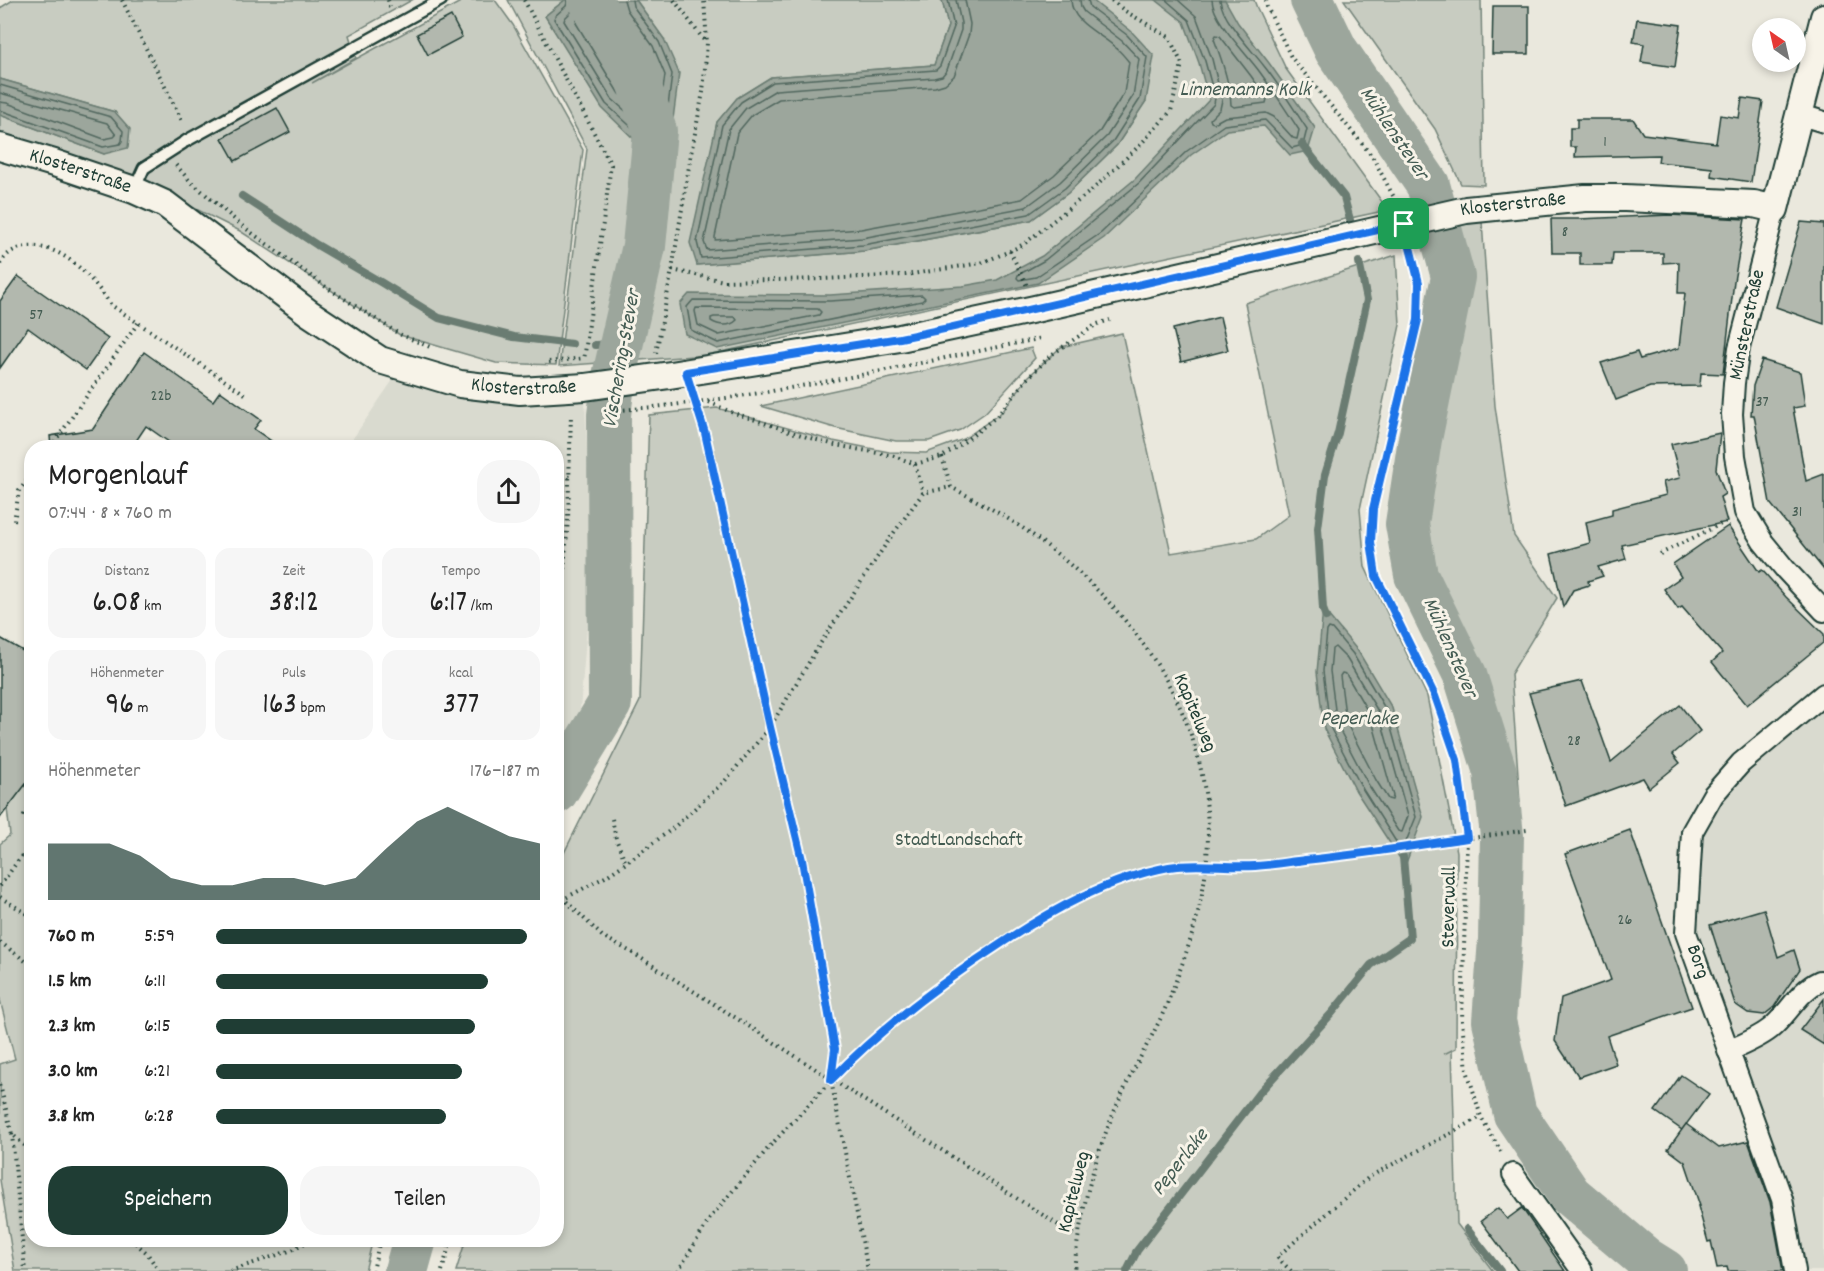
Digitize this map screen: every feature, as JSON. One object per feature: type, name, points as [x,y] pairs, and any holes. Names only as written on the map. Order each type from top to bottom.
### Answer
[{"type":"street","name":"Münsterstraße","points":[[1824,16],[1739,348],[1732,414],[1735,456],[1745,512],[1763,542],[1785,570],[1824,611]]},
{"type":"street","points":[[1798,114],[1824,122]]},
{"type":"street","name":"Klosterstraße","points":[[0,147],[134,190],[165,204],[309,313],[380,360],[460,384],[520,391],[585,387],[652,378],[900,338],[1016,314],[1466,210],[1585,198],[1754,204],[1775,208]]},
{"type":"street","name":"Borg","points":[[1795,1271],[1782,1199],[1686,933],[1692,832],[1713,795],[1741,763],[1824,694]]},
{"type":"street","points":[[1728,1051],[1751,1041],[1770,1029],[1809,986],[1822,979]]},
{"type":"street","points":[[1513,1174],[1582,1271]]},
{"type":"lane","points":[[134,190],[144,168],[166,153],[441,0]]},
{"type":"path","points":[[122,0],[187,141]]},
{"type":"path","points":[[524,0],[611,165],[584,358],[543,363]]},
{"type":"path","points":[[674,0],[707,44]]},
{"type":"path","points":[[657,349],[703,92],[707,44],[704,0]]},
{"type":"path","points":[[672,270],[724,281],[906,275],[981,263],[1023,244],[1092,190],[1140,145],[1171,111],[1182,64],[1169,37],[1111,0]]},
{"type":"path","name":"Steverwall","points":[[1266,0],[1267,7],[1291,57],[1372,156],[1396,199],[1412,221],[1419,283],[1418,320],[1373,509],[1371,542],[1376,576],[1435,696],[1457,760],[1467,838],[1462,1021],[1467,1070],[1481,1117],[1513,1174]]},
{"type":"path","points":[[166,153],[189,180],[241,225],[317,280],[399,334],[437,350]]},
{"type":"path","points":[[0,264],[7,254],[21,248],[38,246],[68,258],[96,284],[111,305],[248,396]]},
{"type":"path","points":[[1010,251],[1030,293]]},
{"type":"path","points":[[710,402],[731,412],[810,438],[894,456],[915,464],[942,457],[968,440],[997,416],[1026,379],[1051,355],[1097,324],[1117,317]]},
{"type":"path","points":[[56,440],[138,323]]},
{"type":"path","points":[[598,412],[710,402],[902,368],[1043,338]]},
{"type":"path","points":[[686,372],[705,433],[802,860],[835,1049],[831,1080],[868,1271]]},
{"type":"path","points":[[564,567],[570,477],[571,414]]},
{"type":"path","points":[[942,457],[951,487],[923,493],[826,634],[770,727],[725,781],[672,829],[626,863],[564,899],[602,936],[641,958],[1077,1237]]},
{"type":"path","points":[[915,464],[923,493]]},
{"type":"path","points":[[564,477],[570,477]]},
{"type":"path","points":[[14,521],[20,491],[24,485]]},
{"type":"path","name":"Kapitelweg","points":[[951,487],[1034,536],[1077,571],[1109,602],[1155,661],[1178,702],[1195,744],[1205,789],[1208,826],[1202,895],[1186,953],[1166,1006],[1123,1091],[1106,1133],[1093,1172],[1077,1237],[1074,1271]]},
{"type":"path","points":[[1660,554],[1745,512]]},
{"type":"path","points":[[612,819],[616,839],[626,863]]},
{"type":"path","points":[[678,1271],[711,1217],[770,1146],[856,1054],[972,962],[1034,923],[1083,897],[1129,878],[1170,867],[1254,866],[1348,856],[1527,830]]},
{"type":"path","points":[[0,886],[24,853]]},
{"type":"path","points":[[0,897],[24,912]]},
{"type":"path","points":[[0,942],[24,960]]},
{"type":"path","points":[[0,1085],[12,1134],[25,1271]]},
{"type":"path","points":[[1290,1271],[1277,1257],[1369,1177],[1481,1117]]},
{"type":"path","points":[[12,1134],[24,1145]]},
{"type":"path","points":[[140,1247],[147,1253],[159,1271]]},
{"type":"path","points":[[230,1271],[297,1247]]},
{"type":"path","points":[[373,1271],[378,1247]]},
{"type":"path","points":[[442,1271],[449,1247]]},
{"type":"shaded area","points":[[397,374],[425,388],[492,399],[585,400],[592,567],[580,710],[564,743],[564,440],[352,440]]},
{"type":"shaded area","points":[[1824,702],[1824,1271],[1797,1271],[1690,933],[1698,832],[1751,760]]},
{"type":"green space","points":[[13,0],[412,0],[349,35],[356,58],[312,83],[464,0],[495,0],[513,25],[583,150],[556,365],[496,363],[400,335],[240,231],[140,181],[0,136],[0,115],[104,154],[115,112],[0,79],[0,8]]},
{"type":"green space","points":[[508,0],[565,0],[545,16],[568,52],[664,39],[636,0],[942,0],[948,26],[934,65],[771,77],[737,98],[717,122],[706,177],[697,265],[864,251],[1031,220],[1068,193],[1117,145],[1146,101],[1092,0],[1254,0],[1286,69],[1388,210],[707,355],[559,366],[587,149]]},
{"type":"green space","points":[[1344,0],[1481,0],[1484,185],[1461,184],[1435,129]]},
{"type":"green space","points":[[1482,222],[1495,406],[1514,536],[1557,598],[1511,674],[1520,803],[1493,706],[1430,580],[1422,520],[1467,275],[1458,225]]},
{"type":"green space","name":"StadtLandschaft","points":[[1396,255],[1400,325],[1360,509],[1365,567],[1427,696],[1457,852],[1456,1048],[1452,1050],[1457,1224],[1493,1271],[456,1271],[464,1247],[564,1247],[564,853],[640,701],[649,415],[717,408],[833,441],[889,452],[926,453],[964,439],[1003,411],[1028,377],[1061,347],[1122,333],[1171,553],[1256,539],[1289,515],[1245,303]]},
{"type":"green space","points":[[1031,348],[1035,358],[985,413],[960,430],[929,441],[896,441],[835,428],[761,406]]},
{"type":"green space","points":[[24,785],[24,1247],[371,1247],[365,1271],[15,1271],[0,1180],[0,1064],[15,1059],[0,1000],[0,844],[10,835],[7,808]]},
{"type":"water","points":[[565,0],[636,0],[664,39],[679,73],[673,119],[638,143],[602,108],[545,16]]},
{"type":"water","points":[[942,0],[1092,0],[1131,31],[1154,56],[1146,101],[1117,145],[1068,193],[1031,220],[864,251],[697,265],[690,243],[717,122],[737,98],[771,77],[934,65],[948,26]]},
{"type":"water","name":"Linnemanns Kolk","points":[[1156,0],[1225,0],[1238,23],[1315,128],[1308,151],[1290,155],[1264,126],[1227,130],[1191,155],[1104,238],[1038,283],[717,349],[685,334],[680,304],[689,294],[830,295],[963,286],[997,280],[1042,256],[1135,179],[1209,100],[1184,22]]},
{"type":"water","points":[[0,79],[115,112],[130,129],[128,148],[104,154],[0,115]]},
{"type":"water","name":"Peperlake","points":[[1323,609],[1358,651],[1392,708],[1423,817],[1405,866],[1356,791],[1324,729],[1317,672]]},
{"type":"building","points":[[1493,6],[1529,6],[1529,54],[1492,54]]},
{"type":"building","points":[[451,16],[462,37],[428,55],[417,34]]},
{"type":"building","points":[[1637,19],[1681,25],[1675,67],[1641,62],[1644,44],[1633,42]]},
{"type":"building","points":[[1742,98],[1763,101],[1751,182],[1711,176],[1712,168],[1658,162],[1659,155],[1575,157],[1576,147],[1570,147],[1570,128],[1577,128],[1577,119],[1633,119],[1643,134],[1716,143],[1720,115],[1739,118]]},
{"type":"building","points":[[277,108],[290,132],[235,161],[222,138]]},
{"type":"building","points":[[1670,215],[1745,219],[1734,281],[1723,374],[1701,373],[1700,386],[1650,387],[1616,400],[1601,363],[1637,352],[1640,359],[1679,348],[1685,293],[1678,293],[1679,262],[1663,263],[1663,253],[1613,253],[1612,265],[1580,265],[1580,253],[1552,253],[1551,219]]},
{"type":"building","points":[[1801,222],[1824,224],[1824,324],[1776,307]]},
{"type":"building","points":[[18,276],[108,339],[86,370],[28,328],[0,368],[0,301]]},
{"type":"building","points":[[1220,317],[1228,350],[1181,362],[1173,329]]},
{"type":"building","points":[[144,352],[213,401],[220,391],[261,420],[254,429],[270,440],[166,440],[146,426],[137,440],[50,440],[50,436],[93,429]]},
{"type":"building","points":[[1762,360],[1800,372],[1805,406],[1793,408],[1806,481],[1824,474],[1824,570],[1770,503],[1754,415],[1751,415],[1753,386]]},
{"type":"building","points":[[1720,433],[1716,469],[1725,494],[1720,497],[1727,522],[1622,545],[1626,559],[1598,567],[1603,576],[1588,581],[1589,585],[1573,590],[1563,607],[1551,554],[1590,543],[1586,522],[1612,515],[1612,509],[1666,495],[1663,482],[1680,478],[1671,444]]},
{"type":"building","points":[[1728,526],[1759,572],[1762,570],[1824,634],[1824,642],[1747,705],[1712,662],[1722,653],[1682,607],[1678,609],[1664,589],[1681,577],[1673,564]]},
{"type":"building","points":[[0,638],[24,652],[24,786],[0,818]]},
{"type":"building","points":[[1582,681],[1611,762],[1680,705],[1700,731],[1673,754],[1680,763],[1649,788],[1643,778],[1566,806],[1529,693]]},
{"type":"building","points":[[1630,830],[1692,1007],[1607,1036],[1616,1064],[1579,1077],[1555,1041],[1561,998],[1611,980],[1565,854]]},
{"type":"building","points":[[1764,909],[1778,957],[1794,950],[1800,969],[1774,1007],[1764,1015],[1748,1013],[1735,1004],[1710,925]]},
{"type":"building","points":[[1824,999],[1824,1045],[1800,1030]]},
{"type":"building","points":[[1681,1075],[1709,1094],[1682,1130],[1655,1111]]},
{"type":"building","points":[[1686,1124],[1719,1148],[1748,1141],[1770,1202],[1783,1271],[1728,1271],[1727,1267],[1717,1268],[1711,1241],[1708,1242],[1698,1206],[1700,1206],[1685,1162],[1668,1149]]},
{"type":"building","points":[[1498,1208],[1507,1219],[1522,1208],[1565,1271],[1518,1271],[1481,1221]]},
{"type":"waterway","name":"Vischering-Stever","points":[[564,779],[610,703],[609,415],[614,376],[644,246],[655,131],[635,73],[590,0]]},
{"type":"waterway","name":"Mühlenstever","points":[[1312,0],[1336,50],[1428,185],[1453,277],[1420,439],[1407,524],[1416,575],[1465,675],[1495,772],[1502,836],[1500,939],[1494,1021],[1515,1114],[1570,1195],[1646,1259],[1665,1271]]},
{"type":"waterway","name":"Linnemanns Kolk","points":[[1302,144],[1344,197],[1350,220]]},
{"type":"waterway","points":[[242,196],[317,245],[439,318],[514,337],[572,344]]},
{"type":"waterway","name":"Peperlake","points":[[1326,617],[1323,609],[1318,528],[1325,475],[1338,433],[1367,300],[1359,262]]},
{"type":"waterway","points":[[595,345],[621,344]]},
{"type":"waterway","name":"Peperlake","points":[[1127,1271],[1136,1252],[1259,1093],[1332,1013],[1371,965],[1410,938],[1403,857]]},
{"type":"waterway","points":[[1467,1229],[1500,1271]]},
{"type":"waterway","name":"Vischering-Stever","points":[[406,1271],[413,1247]]},
{"type":"route","points":[[1404,224],[1419,283],[1418,320],[1373,509],[1371,542],[1376,576],[1435,696],[1457,760],[1467,838],[1348,856],[1254,866],[1170,867],[1129,878],[1083,897],[1034,923],[972,962],[856,1054],[831,1080],[835,1049],[802,860],[705,433],[686,372],[949,328],[1404,224]]}]
